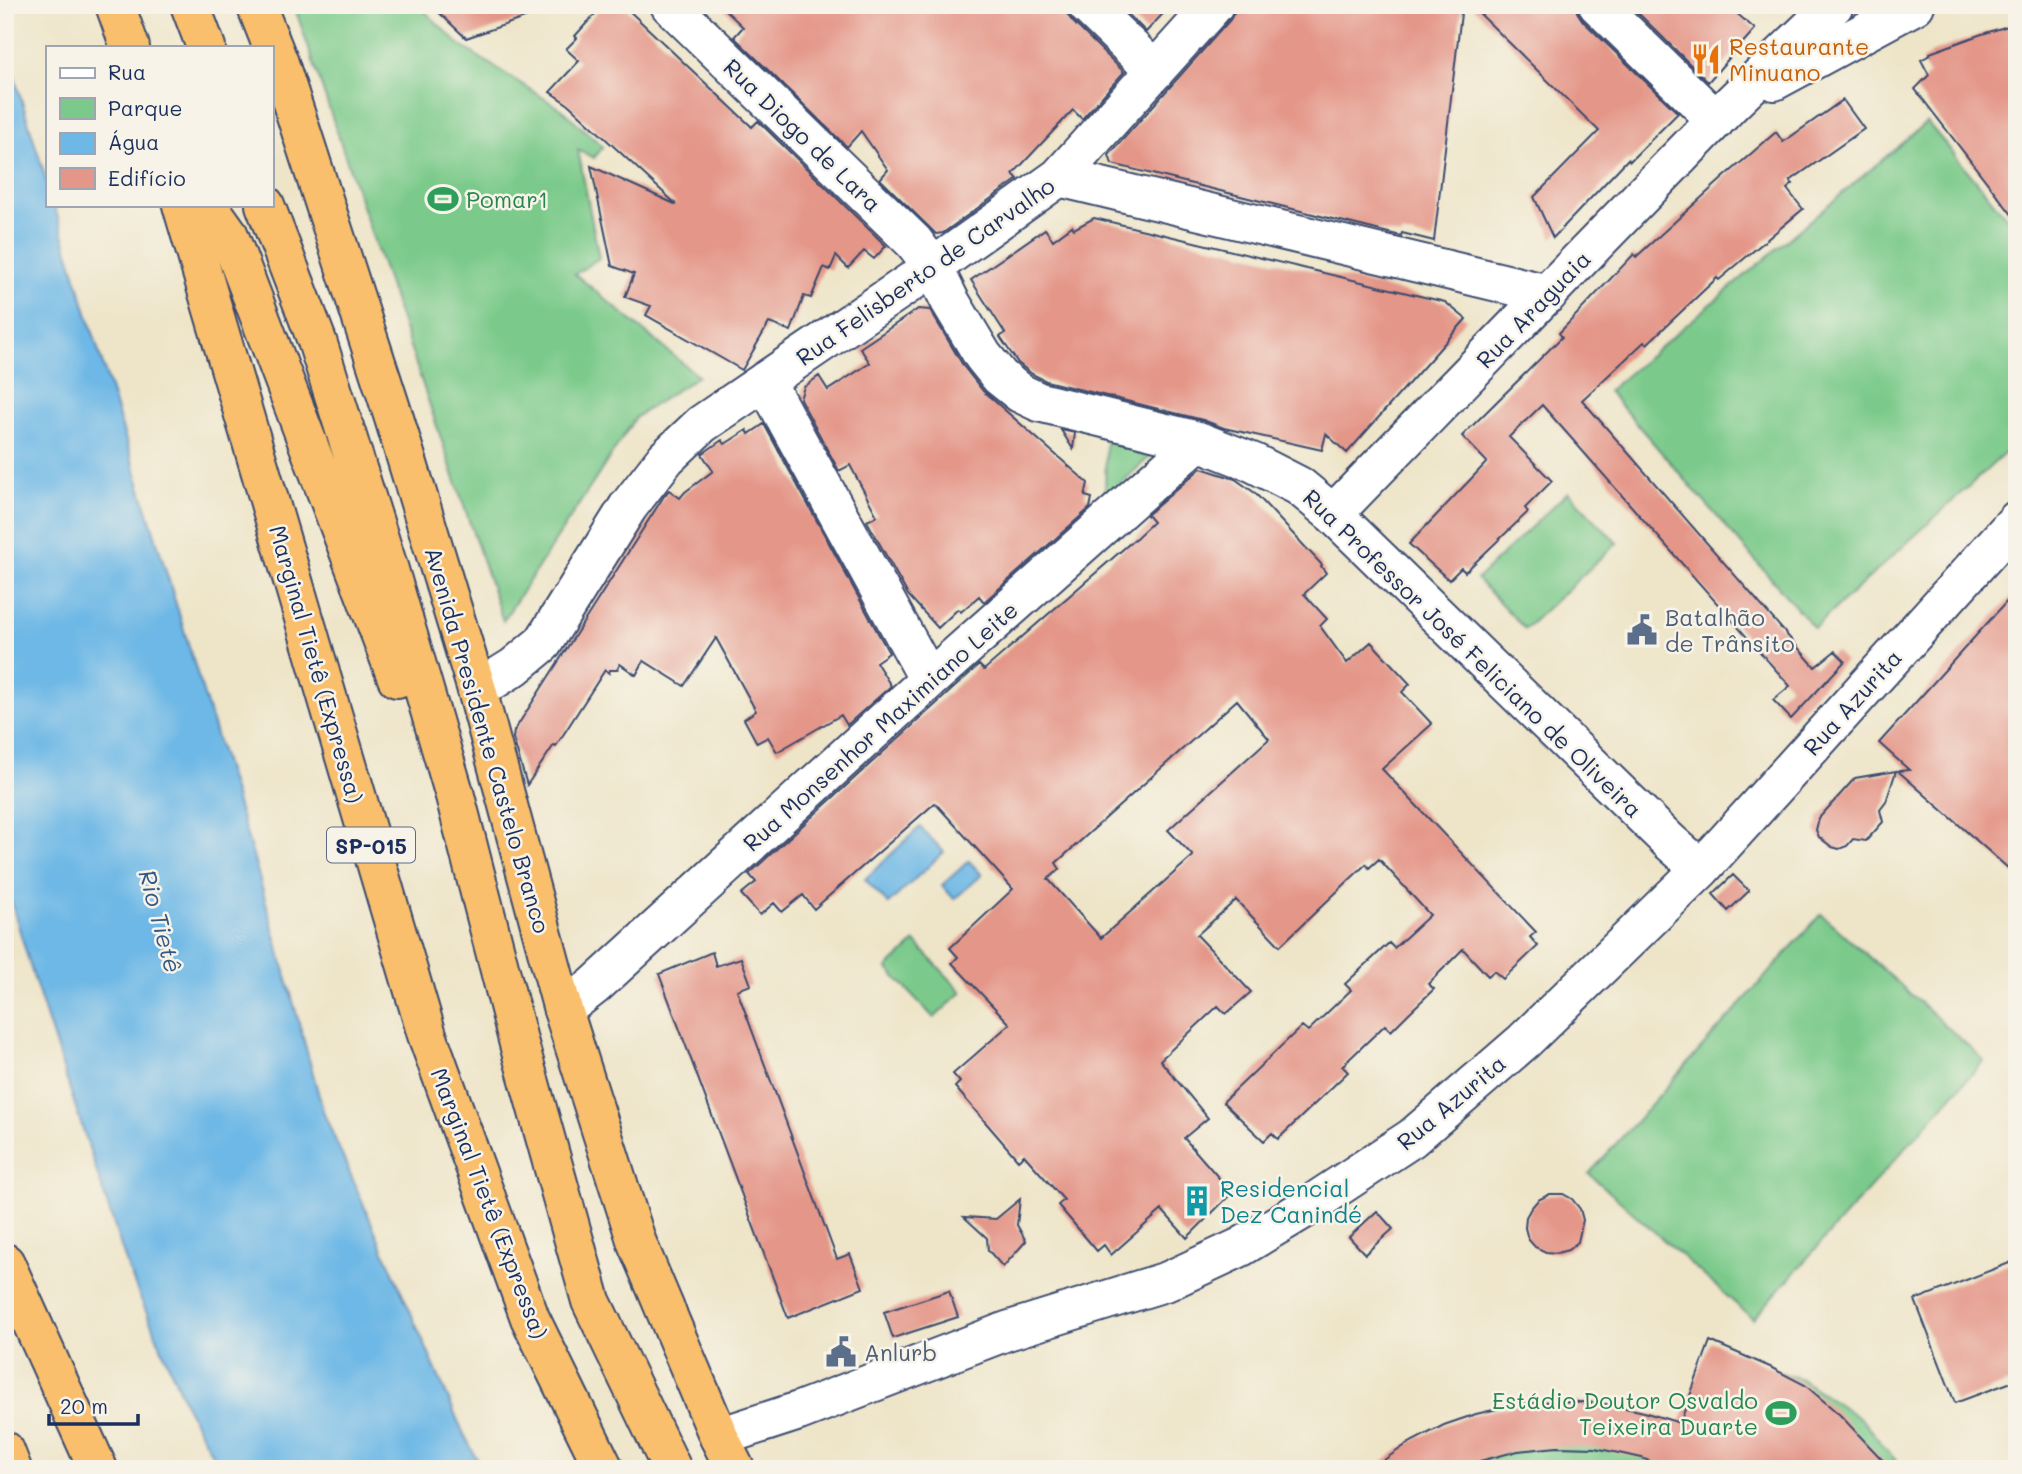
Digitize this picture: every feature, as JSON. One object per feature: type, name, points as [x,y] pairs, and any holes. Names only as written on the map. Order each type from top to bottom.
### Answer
[{"type":"highway","points":[[115,5],[130,46]]},
{"type":"highway","points":[[190,5],[205,46]]},
{"type":"highway","name":"Avenida Presidente Castelo Branco","points":[[256,5],[272,46]]},
{"type":"highway","name":"Avenida Presidente Castelo Branco","points":[[273,48],[394,418],[478,690],[563,1010],[637,1243],[727,1453]]},
{"type":"highway","name":"Marginal Tietê (Expressa)","points":[[182,206],[427,1035],[530,1318],[604,1469]]},
{"type":"highway","points":[[209,206],[228,233],[423,747],[454,796]]},
{"type":"highway","points":[[265,206],[317,341],[389,570],[454,796],[519,1044],[591,1301],[673,1469]]},
{"type":"highway","points":[[5,1263],[98,1469]]},
{"type":"highway","points":[[5,1451],[12,1469]]},
{"type":"street","name":"Rua Diogo de Lara","points":[[670,5],[914,242],[933,267]]},
{"type":"street","points":[[1087,5],[1155,71]]},
{"type":"street","points":[[1059,177],[1214,5]]},
{"type":"street","points":[[1598,5],[1724,111]]},
{"type":"street","name":"Rua Araguaia","points":[[1333,514],[1724,111],[1834,5]]},
{"type":"street","name":"Rua Araguaia","points":[[1724,111],[1915,5]]},
{"type":"street","name":"Rua Felisberto de Carvalho","points":[[478,690],[514,667],[543,643],[628,507],[666,458],[702,424],[933,267],[1059,177],[1548,294]]},
{"type":"street","name":"Rua Professor José Feliciano de Oliveira","points":[[933,267],[983,356],[1000,377],[1020,393],[1039,402],[1198,442],[1254,463],[1298,486],[1333,514],[1701,869]]},
{"type":"street","points":[[765,381],[929,680]]},
{"type":"street","name":"Rua Monsenhor Maximiano Leite","points":[[563,1010],[594,986],[929,680],[1198,442]]},
{"type":"street","name":"Rua Azurita","points":[[727,1453],[799,1412],[1007,1331],[1168,1281],[1241,1247],[1412,1138],[1524,1041],[1701,869],[2017,520]]},
{"type":"green space","points":[[294,5],[418,5],[460,45],[564,111],[603,147],[594,158],[578,150],[599,258],[575,274],[698,376],[636,417],[503,621]]},
{"type":"green space","points":[[1927,122],[2017,230],[2017,442],[1814,628],[1608,391]]},
{"type":"green space","points":[[1106,434],[1157,450],[1105,498]]},
{"type":"green space","points":[[1568,492],[1617,543],[1525,629],[1477,579]]},
{"type":"green space","points":[[1821,914],[1984,1060],[1753,1319],[1589,1174]]},
{"type":"green space","points":[[915,942],[962,992],[934,1018],[887,968]]},
{"type":"green space","name":"Estádio Doutor Osvaldo Teixeira Duarte","points":[[1737,1360],[1799,1378],[1861,1419],[1903,1469],[1392,1469],[1470,1432],[1699,1430]]},
{"type":"water","name":"Rio Tietê","points":[[5,46],[46,180],[46,206],[54,206],[254,859],[324,1114],[462,1430],[482,1469],[220,1469],[186,1406],[129,1271],[5,881]]},
{"type":"water","points":[[920,827],[944,852],[888,904],[865,879]]},
{"type":"water","points":[[969,861],[982,875],[954,899],[942,885]]},
{"type":"building","points":[[431,5],[551,5],[551,9],[466,38]]},
{"type":"building","points":[[603,5],[623,5],[752,127],[758,121],[886,246],[874,259],[864,251],[848,268],[836,256],[830,270],[824,267],[811,298],[804,296],[791,331],[769,323],[742,370],[646,315],[651,306],[625,297],[634,274],[612,266],[591,166],[677,205],[569,105],[550,92],[579,61],[566,49]]},
{"type":"building","points":[[720,5],[1066,5],[1066,12],[1072,21],[1124,72],[1082,119],[1073,110],[1013,174],[1018,179],[943,233],[936,234],[880,179],[888,170],[861,131],[847,147],[734,37],[743,27]]},
{"type":"building","points":[[1119,5],[1171,5],[1146,32]]},
{"type":"building","points":[[1238,5],[1462,5],[1434,241],[1402,233],[1401,236],[1112,164],[1109,155],[1230,20]]},
{"type":"building","points":[[1471,5],[1577,5],[1577,12],[1583,21],[1678,113],[1630,161],[1628,159],[1553,238],[1534,197],[1599,131]]},
{"type":"building","points":[[1630,5],[1727,5],[1755,29],[1708,82]]},
{"type":"building","points":[[2011,25],[2012,29],[2017,28],[2017,221],[1915,89],[1929,75],[1921,60],[1930,53]]},
{"type":"building","points":[[1843,100],[1864,129],[1790,181],[1793,184],[1787,189],[1803,209],[1719,280],[1717,278],[1582,400],[1815,667],[1835,651],[1845,661],[1791,719],[1773,700],[1790,686],[1542,405],[1509,437],[1552,481],[1525,508],[1528,512],[1465,572],[1461,568],[1449,580],[1409,544],[1487,462],[1462,436],[1562,337],[1559,333],[1634,254],[1636,257],[1776,132],[1783,142]]},
{"type":"building","points":[[1094,218],[1445,302],[1466,319],[1347,453],[1326,434],[1322,450],[1224,428],[1203,420],[1046,381],[1018,363],[1000,337],[1005,333],[971,280],[1045,229],[1053,240],[1072,226],[1074,229]]},
{"type":"building","points":[[918,309],[930,310],[964,367],[983,391],[1088,483],[1085,496],[1092,498],[1090,508],[984,602],[979,596],[961,612],[958,609],[938,628],[908,595],[867,521],[877,516],[850,465],[839,471],[800,399],[804,387],[819,376],[828,390],[870,363],[860,348]]},
{"type":"building","points":[[764,424],[889,653],[876,662],[891,686],[847,725],[841,715],[777,752],[768,737],[757,743],[744,719],[756,711],[716,638],[684,686],[644,661],[636,675],[620,664],[617,670],[610,670],[609,673],[605,670],[556,746],[554,745],[527,785],[513,738],[514,731],[664,496],[669,490],[680,498],[713,471],[702,454],[722,440],[725,444],[747,430],[749,434]]},
{"type":"building","points":[[1061,430],[1075,433],[1073,449]]},
{"type":"building","points":[[1201,468],[1235,479],[1255,493],[1322,565],[1326,573],[1304,594],[1327,619],[1320,626],[1347,663],[1371,642],[1410,684],[1402,692],[1432,724],[1382,769],[1536,932],[1530,937],[1538,946],[1503,979],[1494,971],[1488,976],[1463,949],[1428,984],[1434,989],[1391,1031],[1385,1025],[1342,1066],[1348,1072],[1278,1139],[1272,1133],[1264,1141],[1223,1102],[1302,1026],[1308,1031],[1351,990],[1345,984],[1389,943],[1394,948],[1430,915],[1379,859],[1369,868],[1366,864],[1280,946],[1236,900],[1197,935],[1251,992],[1226,1014],[1218,1006],[1160,1060],[1208,1118],[1184,1138],[1232,1193],[1187,1238],[1162,1210],[1111,1255],[1104,1245],[1097,1251],[1058,1205],[1064,1200],[1024,1155],[1018,1160],[955,1087],[960,1082],[953,1074],[1010,1024],[952,963],[958,957],[950,948],[1013,889],[935,803],[814,909],[803,895],[782,912],[774,903],[760,915],[741,894],[756,882],[749,874],[979,665],[984,670],[1137,537],[1153,522],[1147,515]],"holes":[[[1237,700],[1269,739],[1168,830],[1193,856],[1101,938],[1048,879],[1060,869],[1056,863]]]},
{"type":"building","points":[[2017,590],[2017,876],[1898,771],[1909,770],[1879,743]]},
{"type":"building","points":[[1896,771],[1886,802],[1880,810],[1883,822],[1866,841],[1853,839],[1847,846],[1839,849],[1819,837],[1816,830],[1819,818],[1855,778]]},
{"type":"building","points":[[1733,875],[1749,891],[1728,911],[1713,894]]},
{"type":"building","points":[[712,952],[716,966],[741,958],[751,985],[737,990],[837,1259],[850,1254],[863,1288],[788,1318],[659,974]]},
{"type":"building","points":[[1550,1194],[1563,1194],[1572,1199],[1580,1209],[1583,1220],[1578,1242],[1568,1250],[1557,1253],[1535,1247],[1528,1239],[1525,1228],[1526,1217],[1531,1208],[1538,1200]]},
{"type":"building","points":[[1020,1199],[1017,1225],[1026,1241],[1003,1267],[988,1250],[987,1238],[964,1217],[996,1219]]},
{"type":"building","points":[[1377,1211],[1393,1229],[1365,1254],[1349,1237]]},
{"type":"building","points":[[2017,1260],[2017,1380],[1955,1403],[1915,1300]]},
{"type":"building","points":[[949,1291],[958,1317],[893,1338],[884,1312]]},
{"type":"building","name":"Estádio Doutor Osvaldo Teixeira Duarte","points":[[1710,1341],[1805,1385],[1840,1415],[1891,1469],[1668,1469],[1642,1458],[1595,1448],[1557,1447],[1518,1451],[1480,1461],[1462,1469],[1371,1469],[1407,1444],[1444,1425],[1519,1404],[1558,1401],[1600,1403],[1680,1423]]},
{"type":"place","name":"Restaurante Minuano","points":[[1706,59]]},
{"type":"place","name":"Pomar1","points":[[443,199]]},
{"type":"place","name":"Batalhão de Trânsito","points":[[1642,630]]},
{"type":"place","name":"Residencial Dez Canindé","points":[[1197,1201]]},
{"type":"place","name":"Anlurb","points":[[841,1352]]},
{"type":"place","name":"Estádio Doutor Osvaldo Teixeira Duarte","points":[[1781,1413]]}]
